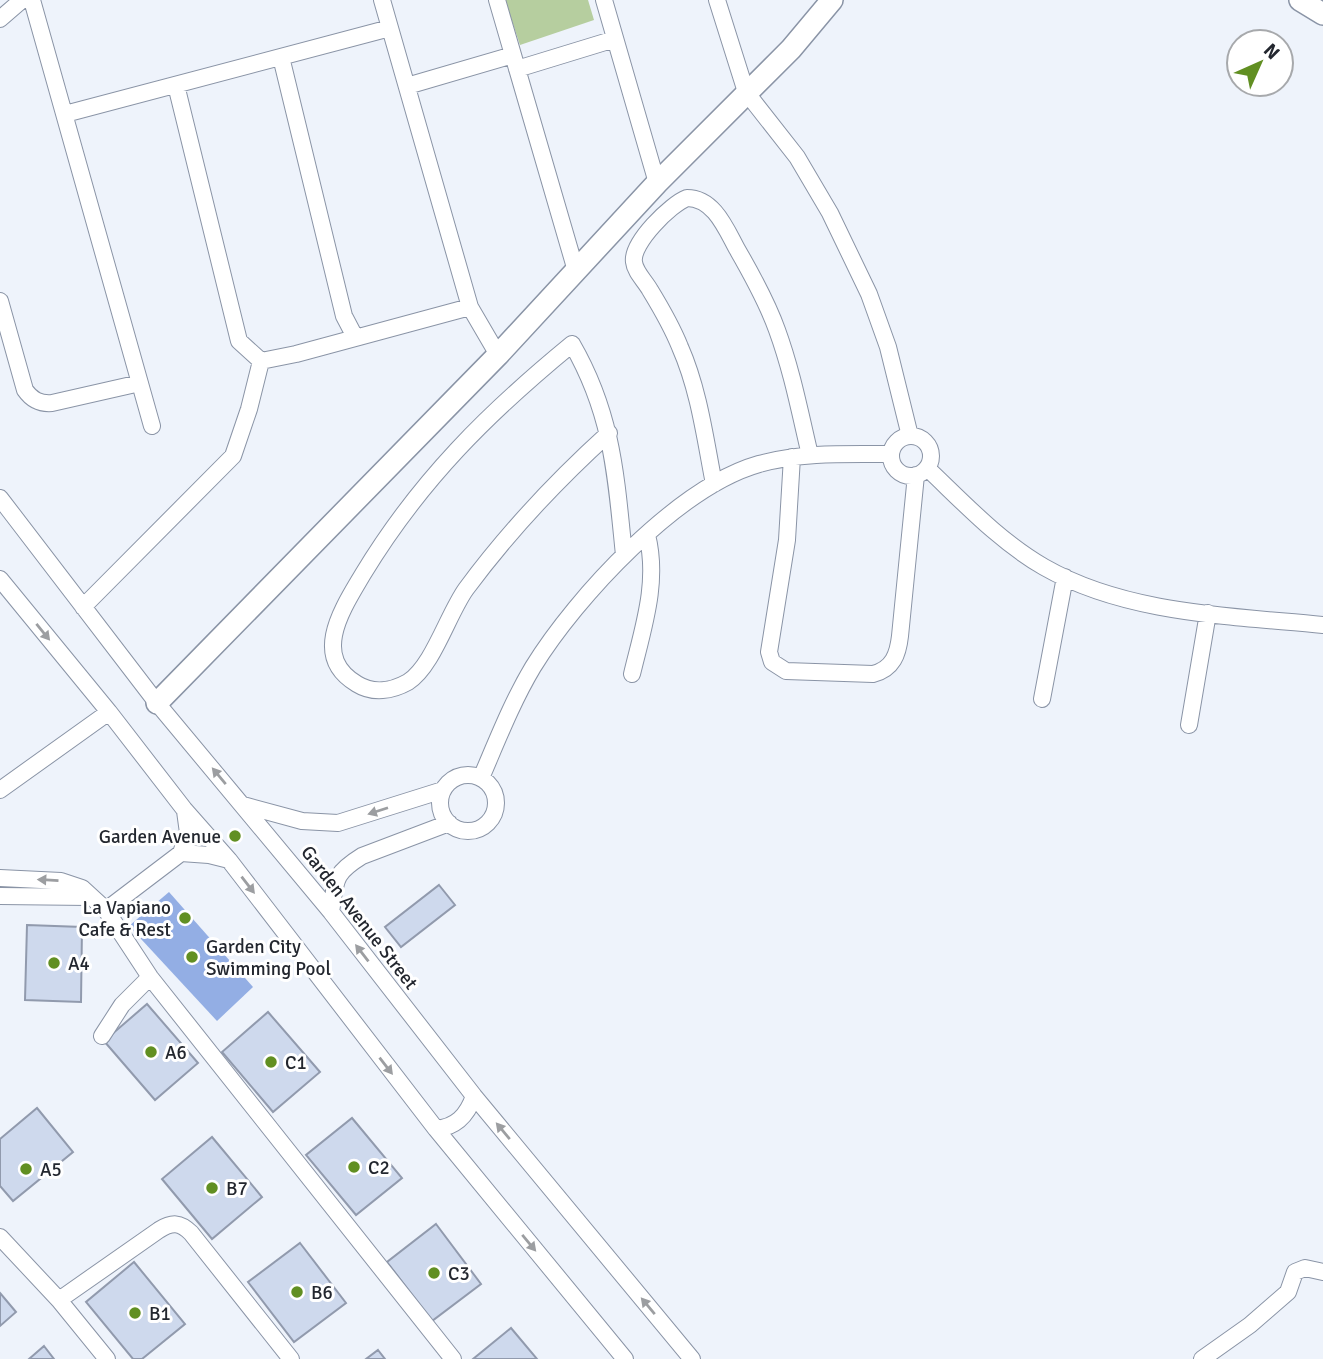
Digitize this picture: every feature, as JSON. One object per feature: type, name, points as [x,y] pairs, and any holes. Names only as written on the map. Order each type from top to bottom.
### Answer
[{"type":"street","points":[[0,19],[22,0]]},
{"type":"street","points":[[32,0],[152,426]]},
{"type":"street","points":[[382,0],[470,307],[498,355]]},
{"type":"street","points":[[497,0],[576,271]]},
{"type":"street","points":[[604,0],[657,183]]},
{"type":"street","points":[[716,0],[746,92],[797,157],[855,263],[879,318],[910,436]]},
{"type":"street","points":[[157,703],[498,355],[657,183],[791,49],[832,0]]},
{"type":"street","points":[[1300,0],[1323,14]]},
{"type":"street","points":[[65,114],[390,28]]},
{"type":"street","points":[[407,86],[615,39]]},
{"type":"street","points":[[281,57],[344,316],[355,337]]},
{"type":"street","points":[[176,85],[239,341],[261,361]]},
{"type":"street","points":[[714,484],[697,399],[681,348],[634,264],[636,250],[646,235],[674,205],[687,198],[704,202],[720,218],[765,300],[790,371],[810,455]]},
{"type":"street","points":[[0,301],[25,390],[33,400],[52,403],[140,383]]},
{"type":"street","points":[[261,361],[470,307]]},
{"type":"street","points":[[609,433],[541,497],[503,541],[464,591],[429,658],[417,675],[401,685],[382,691],[362,687],[346,676],[333,653],[332,643],[337,622],[401,514],[480,425],[572,344],[591,379],[609,433],[624,555]]},
{"type":"street","points":[[83,607],[233,456],[261,361]]},
{"type":"street","points":[[910,436],[920,438],[929,447],[930,460],[921,471],[911,476],[894,467],[891,454],[896,442],[910,436]]},
{"type":"street","points":[[481,778],[517,695],[534,665],[587,594],[624,555],[676,510],[714,484],[756,465],[810,455],[891,454]]},
{"type":"street","points":[[792,457],[788,540],[769,652],[772,662],[786,671],[873,674],[886,668],[895,657],[921,471]]},
{"type":"street","points":[[921,471],[1007,542],[1065,577],[1106,592],[1152,604],[1208,613],[1323,625]]},
{"type":"street","name":"Garden Avenue Street","points":[[0,498],[157,703],[331,912],[474,1096],[692,1359]]},
{"type":"street","points":[[632,674],[652,576],[647,535]]},
{"type":"street","points":[[1042,699],[1065,577]]},
{"type":"street","points":[[0,579],[184,809],[229,860],[436,1129],[625,1359]]},
{"type":"street","points":[[1189,725],[1208,613]]},
{"type":"street","points":[[0,790],[108,712]]},
{"type":"street","points":[[243,805],[302,821],[338,823],[443,790],[456,778],[464,775],[481,778],[494,791],[496,801],[491,819],[476,830],[466,831],[449,823],[441,807],[443,790]]},
{"type":"street","points":[[106,910],[181,853],[188,833],[184,809]]},
{"type":"street","points":[[331,912],[338,874],[349,864],[362,856],[449,823]]},
{"type":"street","points":[[181,853],[229,860]]},
{"type":"street","points":[[0,878],[61,881],[82,888],[106,910],[150,977],[453,1359]]},
{"type":"street","points":[[0,896],[89,897]]},
{"type":"street","points":[[102,1036],[122,1005],[150,977]]},
{"type":"street","points":[[436,1129],[458,1121],[469,1109],[474,1096]]},
{"type":"street","points":[[60,1300],[168,1224],[176,1223],[191,1233],[291,1359]]},
{"type":"street","points":[[0,1237],[60,1300],[107,1359]]},
{"type":"street","points":[[1202,1359],[1250,1325],[1288,1292],[1295,1272],[1305,1268],[1323,1272]]},
{"type":"green space","points":[[505,0],[588,0],[594,20],[520,45]]},
{"type":"water","name":"Garden City Swimming Pool","points":[[169,892],[253,987],[217,1021],[129,926]]},
{"type":"building","points":[[439,885],[455,905],[401,947],[385,927]]},
{"type":"building","name":"A4","points":[[27,925],[82,927],[81,1002],[25,1000]]},
{"type":"building","name":"A6","points":[[147,1004],[198,1063],[155,1100],[104,1041]]},
{"type":"building","name":"C1","points":[[268,1012],[320,1072],[273,1112],[222,1052]]},
{"type":"building","name":"A5","points":[[37,1108],[73,1152],[13,1201],[0,1186],[0,1139]]},
{"type":"building","name":"C2","points":[[352,1118],[402,1178],[356,1215],[306,1155]]},
{"type":"building","name":"B7","points":[[212,1137],[262,1197],[212,1239],[162,1179]]},
{"type":"building","name":"C3","points":[[436,1224],[481,1284],[432,1321],[387,1262]]},
{"type":"building","name":"B6","points":[[300,1243],[346,1303],[294,1342],[248,1282]]},
{"type":"building","name":"B1","points":[[134,1262],[185,1324],[142,1359],[133,1359],[86,1302]]},
{"type":"building","points":[[0,1293],[16,1312],[0,1326]]},
{"type":"building","points":[[511,1328],[537,1359],[473,1359]]},
{"type":"building","points":[[44,1346],[54,1359],[29,1359]]},
{"type":"building","points":[[378,1350],[385,1359],[366,1359]]},
{"type":"place","name":"Garden Avenue","points":[[235,836]]},
{"type":"place","name":"La Vapiano Cafe & Rest","points":[[185,918]]},
{"type":"place","name":"Garden City Swimming Pool","points":[[192,957]]},
{"type":"place","name":"A4","points":[[54,963]]},
{"type":"place","name":"A6","points":[[151,1052]]},
{"type":"place","name":"C1","points":[[271,1062]]},
{"type":"place","name":"C2","points":[[354,1167]]},
{"type":"place","name":"A5","points":[[26,1169]]},
{"type":"place","name":"B7","points":[[212,1188]]},
{"type":"place","name":"C3","points":[[434,1273]]},
{"type":"place","name":"B6","points":[[297,1292]]},
{"type":"place","name":"B1","points":[[135,1313]]}]
